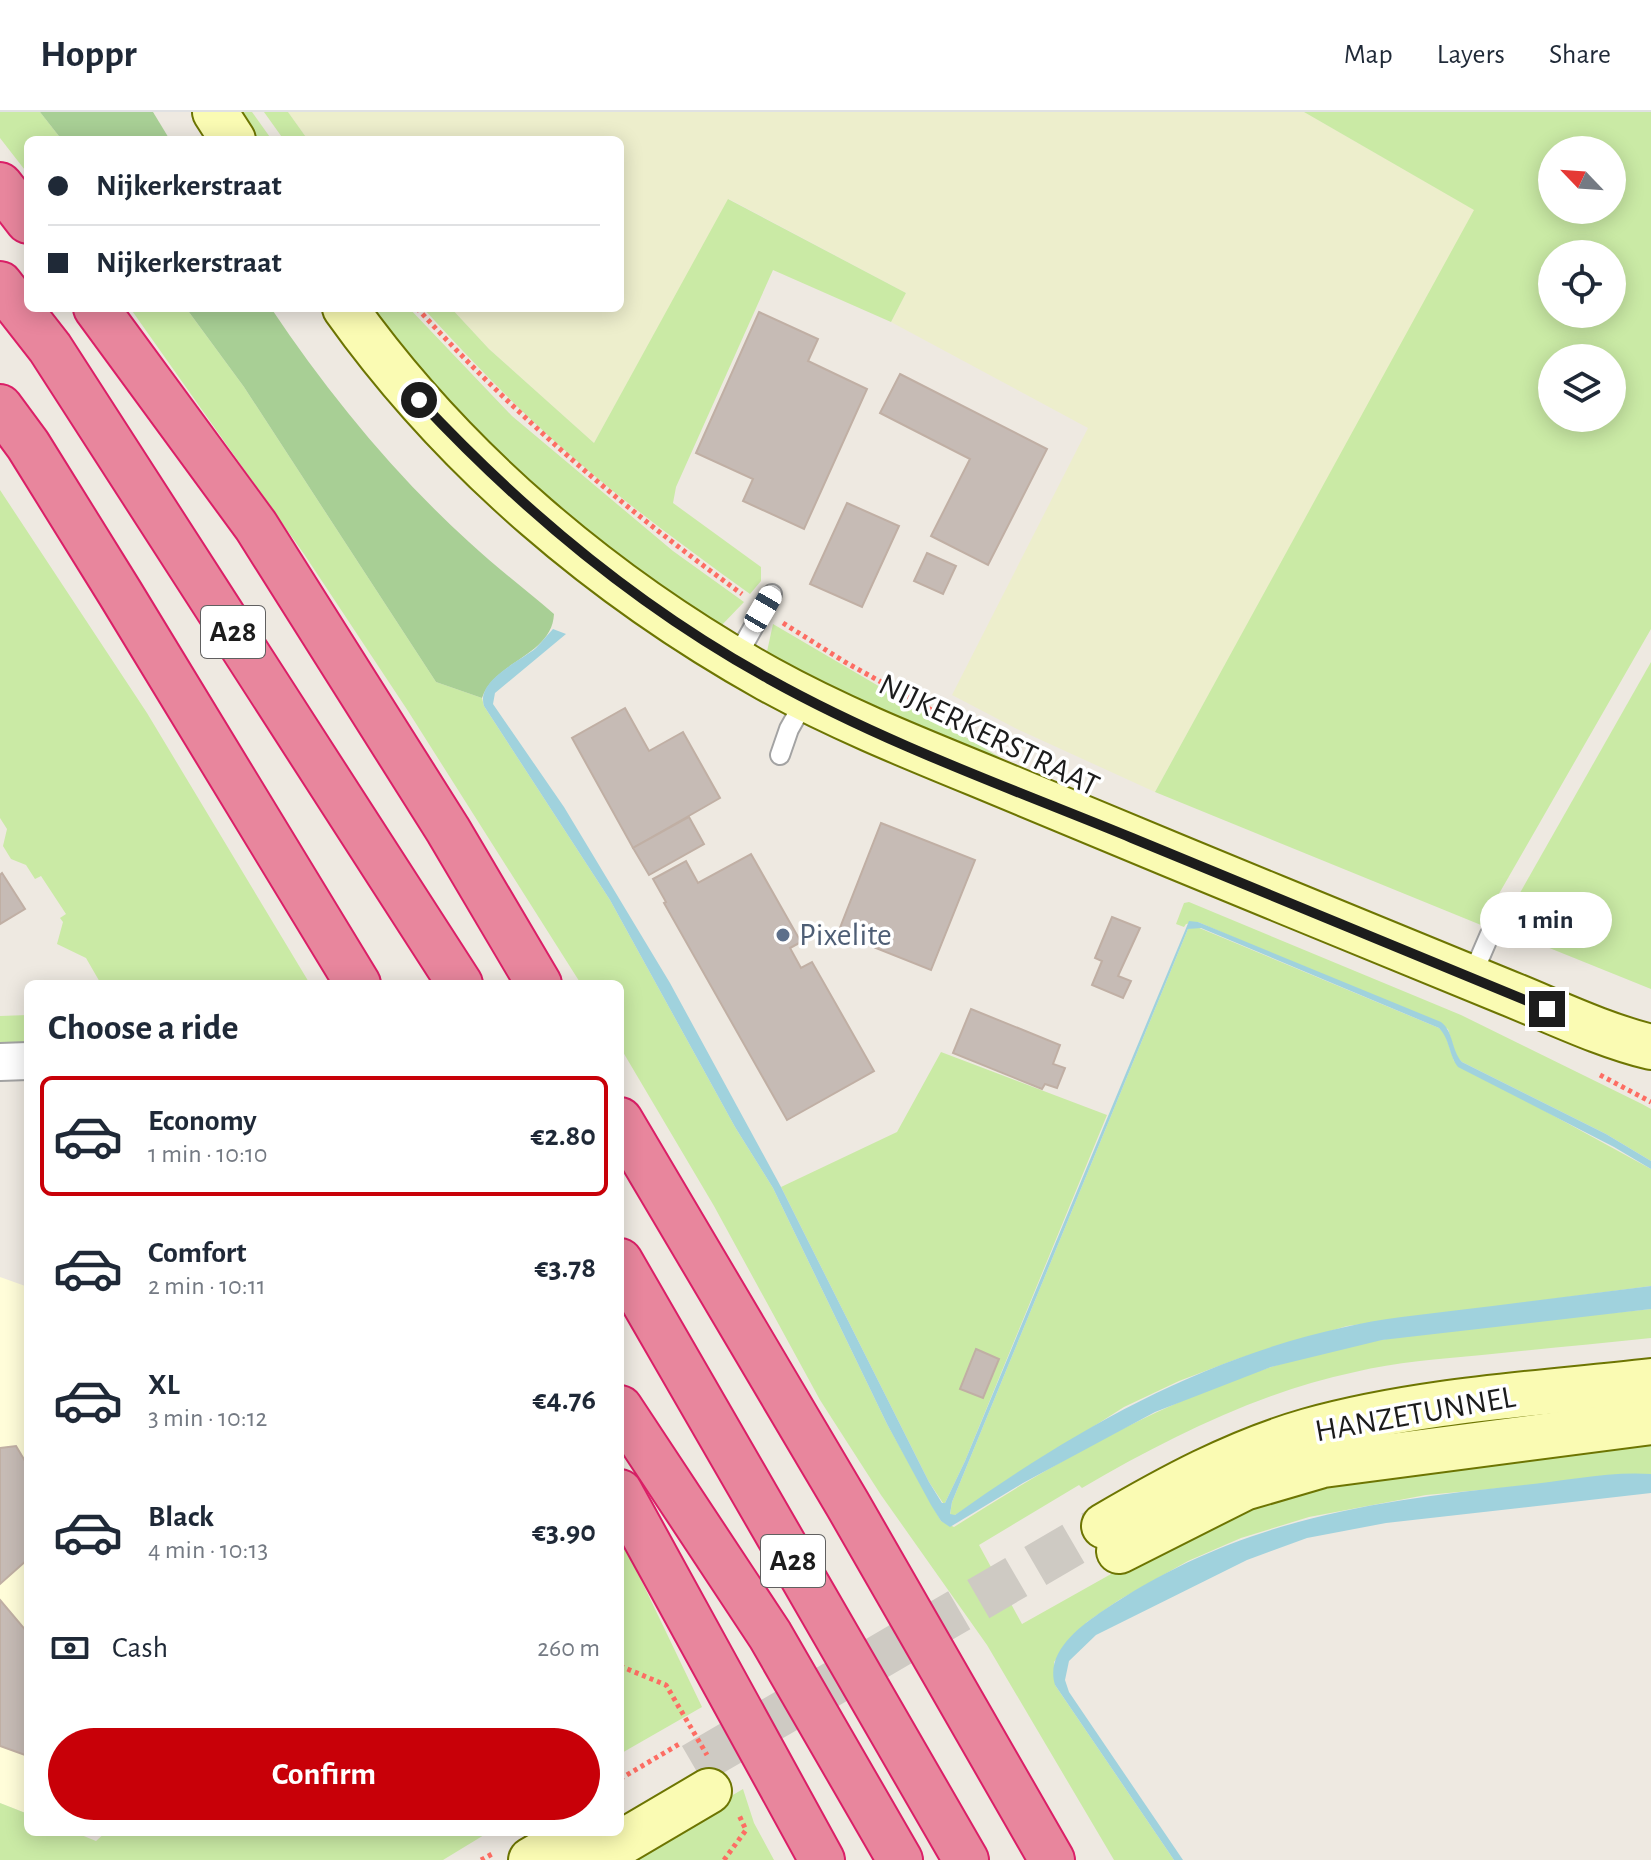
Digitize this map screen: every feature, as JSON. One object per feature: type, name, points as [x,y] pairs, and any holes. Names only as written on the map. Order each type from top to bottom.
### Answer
[{"type":"highway","points":[[0,185],[24,216]]},
{"type":"highway","name":"A28","points":[[0,284],[50,348],[457,980]]},
{"type":"highway","name":"A28","points":[[99,312],[256,526],[448,830],[537,980]]},
{"type":"highway","name":"A28","points":[[0,407],[28,445],[120,593],[356,980]]},
{"type":"highway","name":"A28","points":[[624,1127],[856,1519],[1052,1860]]},
{"type":"highway","name":"A28","points":[[624,1268],[966,1860]]},
{"type":"highway","name":"A28","points":[[624,1414],[770,1635],[900,1860]]},
{"type":"highway","points":[[624,1499],[822,1860]]},
{"type":"main road","points":[[215,112],[230,136]]},
{"type":"main road","name":"NIJKERKERSTRAAT","points":[[348,312],[419,400],[524,504],[610,576],[735,660],[806,699],[894,740],[1644,1049]]},
{"type":"main road","name":"HANZETUNNEL","points":[[1651,1381],[1401,1410],[1308,1431],[1234,1457],[1164,1491],[1111,1538],[1186,1515],[1244,1488],[1323,1465],[1651,1422]]},
{"type":"main road","points":[[624,1806],[704,1776]]},
{"type":"main road","points":[[592,1860],[704,1776]]},
{"type":"main road","points":[[531,1860],[572,1836]]},
{"type":"street","points":[[0,1062],[24,1061]]},
{"type":"lane","points":[[735,660],[768,602]]},
{"type":"lane","points":[[780,755],[789,729],[806,699]]},
{"type":"lane","points":[[1471,978],[1490,934]]},
{"type":"path","name":"NIJKERKERSTRAAT","points":[[421,312],[541,435],[675,546],[768,602],[845,662],[950,720]]},
{"type":"path","points":[[624,1668],[666,1685],[686,1715]]},
{"type":"path","points":[[624,1779],[704,1776],[746,1830],[724,1860]]},
{"type":"shaded area","points":[[0,1277],[24,1286],[24,1812],[0,1803]]},
{"type":"green space","points":[[0,112],[40,112],[59,136],[24,136],[24,169],[0,138]]},
{"type":"green space","points":[[40,112],[153,112],[168,136],[59,136]]},
{"type":"green space","points":[[238,112],[252,112],[269,136],[253,136]]},
{"type":"green space","points":[[264,112],[288,112],[305,136],[281,136]]},
{"type":"green space","points":[[288,112],[1304,112],[1475,210],[1155,792],[1017,729],[952,695],[1088,428],[891,322],[906,293],[729,199],[594,443],[489,349],[455,312],[624,312],[624,136],[305,136]]},
{"type":"green space","points":[[1304,112],[1651,112],[1651,629],[1481,925],[1155,792],[1474,210]]},
{"type":"green space","points":[[728,199],[906,293],[891,322],[773,270],[676,487],[673,503],[761,567],[761,581],[750,594],[576,460],[502,391],[427,312],[455,312],[489,349],[594,443]]},
{"type":"green space","points":[[133,312],[189,312],[244,387],[436,682],[482,698],[484,706],[610,900],[735,1127],[773,1188],[887,1424],[941,1521],[954,1527],[1130,1425],[1176,1403],[1271,1367],[1402,1336],[1651,1309],[1651,1338],[1402,1363],[1283,1392],[1214,1419],[1082,1488],[1079,1485],[979,1545],[1022,1624],[1120,1569],[1243,1511],[1330,1486],[1651,1441],[1651,1474],[1426,1495],[1309,1517],[1241,1538],[1188,1561],[1087,1622],[1054,1662],[1055,1685],[1174,1860],[1114,1860],[987,1645],[881,1495],[820,1400],[714,1206],[624,1054],[624,980],[578,980],[304,554]]},
{"type":"green space","points":[[189,312],[274,312],[315,371],[388,460],[441,516],[554,614],[544,640],[498,675],[488,685],[482,698],[436,682],[244,387]]},
{"type":"green space","points":[[370,312],[413,312],[512,416],[673,551],[744,602],[719,628],[655,584],[551,505],[433,385]]},
{"type":"green space","points":[[0,490],[147,713],[308,980],[99,980],[86,958],[57,944],[63,922],[60,918],[66,914],[41,876],[35,879],[26,865],[11,859],[3,846],[7,829],[0,818]]},
{"type":"green space","points":[[773,624],[1013,765],[1012,768],[836,693],[766,656]]},
{"type":"green space","points":[[1651,662],[1651,989],[1500,928]]},
{"type":"green space","points":[[1189,902],[1461,1015],[1651,1109],[1651,1161],[1606,1134],[1462,1062],[1456,1056],[1448,1029],[1198,922],[1184,927],[1176,924],[1184,903]]},
{"type":"green space","points":[[1197,927],[1439,1028],[1445,1034],[1454,1061],[1651,1169],[1651,1286],[1347,1326],[1237,1359],[1179,1381],[1124,1407],[955,1515],[950,1515],[952,1502],[1188,929]]},
{"type":"green space","points":[[24,1015],[24,1045],[0,1045],[0,1016]]},
{"type":"green space","points":[[941,1052],[1107,1115],[945,1503],[929,1482],[781,1187],[897,1132]]},
{"type":"green space","points":[[624,1544],[702,1707],[624,1752]]},
{"type":"green space","points":[[743,1789],[754,1823],[774,1860],[623,1860]]},
{"type":"green space","points":[[0,1803],[24,1812],[24,1836],[84,1836],[96,1841],[102,1836],[482,1836],[443,1860],[0,1860]]},
{"type":"water","points":[[553,629],[566,634],[495,693],[493,704],[564,807],[670,983],[781,1187],[942,1503],[945,1503],[965,1461],[1189,921],[1198,922],[1441,1022],[1462,1062],[1606,1134],[1651,1161],[1651,1169],[1458,1067],[1439,1028],[1201,928],[1188,929],[952,1502],[950,1514],[955,1515],[1046,1454],[1141,1401],[1239,1358],[1291,1341],[1387,1319],[1651,1286],[1651,1309],[1382,1340],[1271,1367],[1155,1412],[1023,1483],[950,1527],[941,1521],[931,1505],[887,1424],[773,1188],[735,1127],[610,900],[484,706],[483,697],[492,680],[536,648]]},
{"type":"water","points":[[1651,1474],[1651,1493],[1386,1523],[1307,1538],[1247,1560],[1096,1635],[1069,1661],[1065,1680],[1069,1692],[1183,1860],[1174,1860],[1055,1685],[1053,1673],[1060,1651],[1075,1632],[1094,1617],[1154,1580],[1204,1555],[1254,1536],[1305,1520],[1412,1499],[1604,1475]]},
{"type":"building","points":[[759,312],[818,339],[808,361],[867,389],[804,529],[743,501],[753,479],[696,453]]},
{"type":"building","points":[[900,374],[1047,449],[988,565],[931,536],[970,459],[880,413]]},
{"type":"building","points":[[847,503],[899,526],[862,607],[810,584]]},
{"type":"building","points":[[927,553],[956,566],[943,594],[914,581]]},
{"type":"building","points":[[625,708],[649,751],[683,732],[720,798],[633,848],[572,738]]},
{"type":"building","points":[[689,817],[704,844],[649,875],[633,848]]},
{"type":"building","points":[[881,823],[975,860],[931,970],[838,933]]},
{"type":"building","points":[[751,854],[801,942],[790,948],[801,968],[812,962],[874,1071],[787,1120],[653,879],[686,861],[698,883]]},
{"type":"building","points":[[2,873],[25,909],[0,924],[0,875]]},
{"type":"building","points":[[1112,917],[1140,928],[1118,976],[1131,981],[1123,998],[1092,985],[1102,961],[1095,958]]},
{"type":"building","points":[[971,1009],[1060,1045],[1053,1064],[1065,1068],[1057,1088],[1045,1084],[1042,1089],[953,1053]]},
{"type":"building","points":[[976,1349],[999,1359],[983,1398],[960,1389]]},
{"type":"building","points":[[16,1446],[24,1459],[24,1563],[0,1584],[0,1448]]},
{"type":"building","points":[[0,1600],[24,1628],[24,1755],[0,1746]]},
{"type":"tunnel","points":[[693,1765],[1104,1526]]},
{"type":"place","name":"Pixelite","points":[[783,935]]},
{"type":"route","points":[[419,400],[497,480],[610,576],[735,660],[806,699],[1031,797],[1547,1009]]}]
